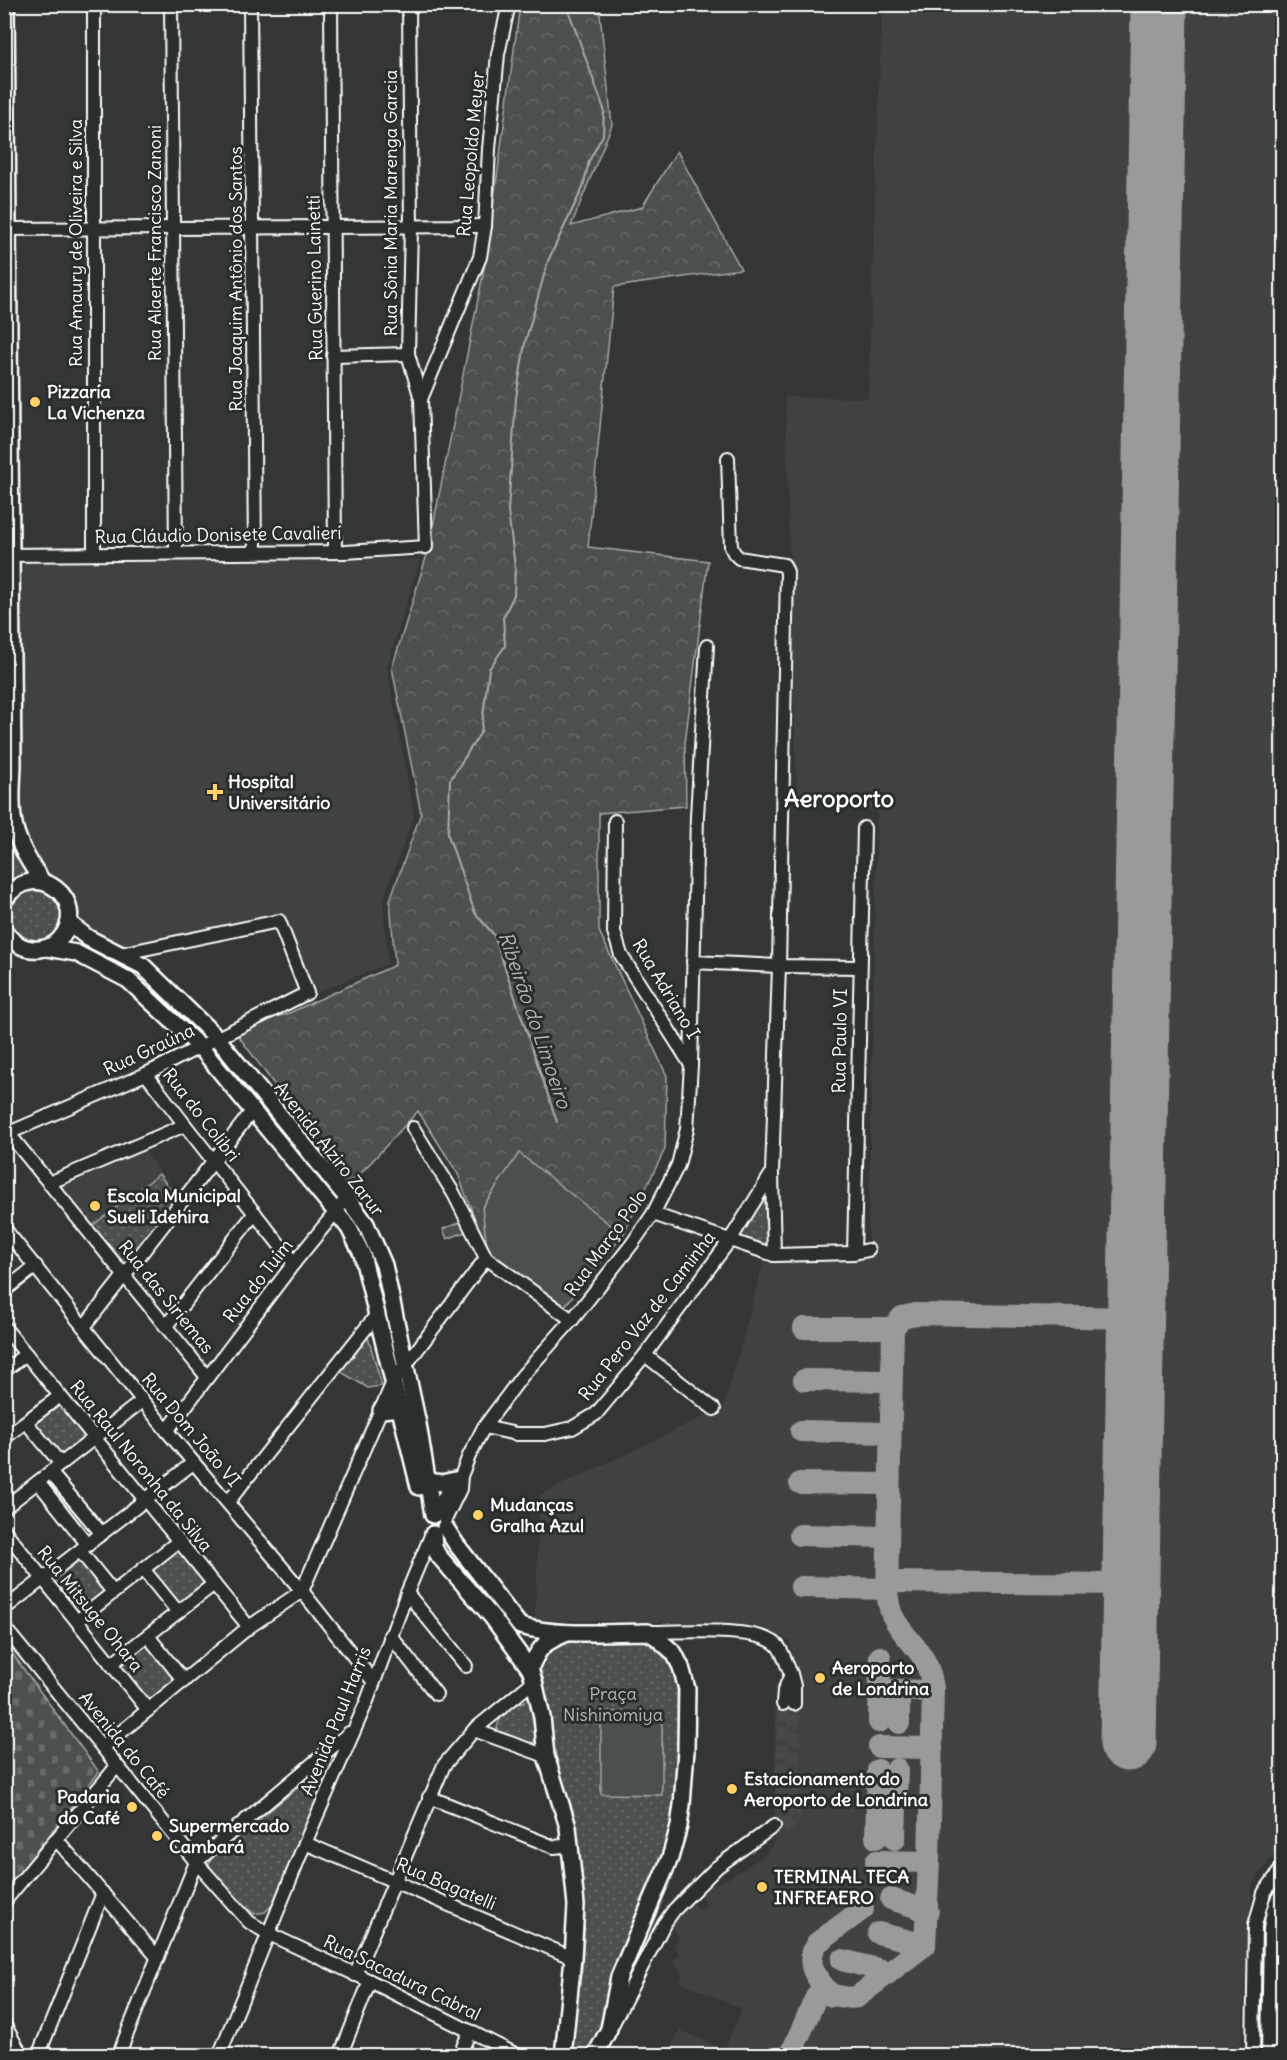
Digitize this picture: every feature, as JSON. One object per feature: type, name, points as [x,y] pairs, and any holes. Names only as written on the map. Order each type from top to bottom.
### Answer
[{"type":"main road","points":[[6,4],[9,762],[15,829],[25,856],[42,881]]},
{"type":"main road","points":[[4,900],[20,884],[31,881],[42,881],[61,892],[67,901],[69,923],[57,942],[47,948]]},
{"type":"main road","name":"Avenida Alziro Zarur","points":[[69,923],[88,938],[143,966],[217,1038],[366,1224],[384,1265],[418,1424],[436,1523]]},
{"type":"main road","points":[[4,931],[11,947]]},
{"type":"main road","name":"Avenida Alziro Zarur","points":[[11,947],[47,948],[76,953],[128,980],[200,1047],[349,1228],[362,1254],[400,1408],[436,1523]]},
{"type":"main road","points":[[381,1410],[400,1408]]},
{"type":"main road","points":[[428,1481],[441,1483],[458,1478]]},
{"type":"main road","points":[[436,1523],[456,1544],[499,1612],[532,1675],[542,1717],[546,1756],[568,1827],[576,1905],[563,2055]]},
{"type":"main road","points":[[436,1523],[434,1547],[438,1555],[499,1612],[520,1626],[534,1630],[570,1632],[648,1632],[656,1636],[674,1653],[681,1667],[687,1689],[682,1805],[678,1834],[619,1977],[609,2029],[595,2055]]},
{"type":"main road","points":[[532,1675],[538,1651],[544,1644],[570,1632]]},
{"type":"street","name":"Rua Amaury de Oliveira e Silva","points":[[94,4],[94,554]]},
{"type":"street","name":"Rua Alaerte Francisco Zanoni","points":[[171,4],[176,553]]},
{"type":"street","name":"Rua Joaquim Antônio dos Santos","points":[[250,4],[254,228],[255,552]]},
{"type":"street","name":"Rua Guerino Lainetti","points":[[331,4],[335,552]]},
{"type":"street","name":"Rua Sônia Maria Marenga Garcia","points":[[409,4],[411,228],[408,354],[422,399]]},
{"type":"street","name":"Rua Leopoldo Meyer","points":[[426,547],[422,399],[480,257],[485,226],[489,149],[498,54],[509,4]]},
{"type":"street","points":[[7,229],[485,226]]},
{"type":"street","points":[[333,356],[408,354]]},
{"type":"street","points":[[728,458],[731,547],[734,553],[740,558],[784,564],[787,572],[779,966],[772,1173],[774,1255]]},
{"type":"street","name":"Rua Cláudio Donisete Cavalieri","points":[[8,555],[335,552],[426,547]]},
{"type":"street","name":"Rua Março Polo","points":[[436,1523],[460,1489],[458,1478],[484,1427],[522,1376],[572,1320],[653,1214],[678,1166],[687,1129],[691,1065],[697,816],[706,646]]},
{"type":"street","name":"Rua Adriano I","points":[[615,821],[614,932],[621,955],[691,1065]]},
{"type":"street","name":"Rua Paulo VI","points":[[854,1254],[864,828]]},
{"type":"street","name":"Rua Graúna","points":[[6,1133],[146,1074],[307,993],[279,921],[120,954]]},
{"type":"street","points":[[693,962],[860,967]]},
{"type":"street","name":"Rua do Colibri","points":[[146,1074],[294,1263]]},
{"type":"street","points":[[84,1327],[253,1110]]},
{"type":"street","points":[[49,1183],[185,1125]]},
{"type":"street","points":[[412,1128],[454,1194],[486,1258],[572,1320]]},
{"type":"street","name":"Rua das Siriemas","points":[[6,1133],[207,1377]]},
{"type":"street","name":"Rua Pero Vaz de Caminha","points":[[484,1427],[516,1434],[545,1434],[572,1428],[596,1414],[645,1355],[730,1240],[772,1173]]},
{"type":"street","name":"Rua do Tuim","points":[[166,1431],[294,1263],[347,1198]]},
{"type":"street","points":[[166,1326],[255,1213]]},
{"type":"street","points":[[653,1214],[774,1255],[854,1254],[868,1250]]},
{"type":"street","name":"Rua Dom João VI","points":[[4,1228],[166,1431],[302,1591],[372,1681]]},
{"type":"street","points":[[103,1747],[249,1627],[302,1591],[393,1382],[486,1258]]},
{"type":"street","points":[[4,1291],[36,1266]]},
{"type":"street","points":[[228,1502],[378,1313]]},
{"type":"street","name":"Rua Raul Noronha da Silva","points":[[4,1327],[249,1627]]},
{"type":"street","points":[[4,1371],[26,1354]]},
{"type":"street","points":[[645,1355],[714,1409]]},
{"type":"street","points":[[4,1438],[60,1395]]},
{"type":"street","points":[[4,1508],[142,1401]]},
{"type":"street","points":[[26,1422],[61,1464]]},
{"type":"street","points":[[4,1610],[193,1462]]},
{"type":"street","points":[[50,1472],[102,1534]]},
{"type":"street","points":[[38,1482],[113,1592]]},
{"type":"street","name":"Avenida Paul Harris","points":[[219,2055],[352,1730],[367,1701],[372,1681],[436,1523]]},
{"type":"street","name":"Rua Mitsuge Ohara","points":[[4,1530],[148,1710]]},
{"type":"street","points":[[77,1621],[179,1541]]},
{"type":"street","points":[[143,1569],[178,1612]]},
{"type":"street","points":[[111,1664],[214,1584]]},
{"type":"street","points":[[407,1593],[466,1666]]},
{"type":"street","name":"Avenida do Café","points":[[4,1627],[196,1862],[249,1922],[269,1934]]},
{"type":"street","points":[[648,1632],[741,1633],[760,1636],[778,1645],[791,1674],[783,1691],[788,1704]]},
{"type":"street","points":[[390,1635],[436,1694]]},
{"type":"street","points":[[148,1636],[184,1681]]},
{"type":"street","points":[[352,1654],[380,1663]]},
{"type":"street","points":[[355,1975],[444,1765],[474,1730],[532,1675]]},
{"type":"street","points":[[118,2055],[196,1862],[352,1730]]},
{"type":"street","points":[[474,1730],[546,1756]]},
{"type":"street","points":[[4,1902],[117,1766]]},
{"type":"street","points":[[429,1797],[554,1847],[571,1845]]},
{"type":"street","points":[[609,2029],[669,1917],[717,1867],[779,1828]]},
{"type":"street","points":[[57,1840],[158,1958]]},
{"type":"street","name":"Rua Bagatelli","points":[[306,1843],[573,1958]]},
{"type":"street","points":[[1253,2055],[1255,1925],[1264,1893],[1282,1868]]},
{"type":"street","points":[[1268,2055],[1272,1913],[1282,1892]]},
{"type":"street","points":[[38,2055],[103,1893]]},
{"type":"street","name":"Rua Sacadura Cabral","points":[[269,1934],[519,2055]]},
{"type":"street","points":[[1269,1976],[1282,1981]]},
{"type":"street","points":[[340,2055],[370,1981]]},
{"type":"street","points":[[4,2024],[22,2055]]},
{"type":"street","points":[[459,2055],[470,2031]]},
{"type":"shaded area","points":[[882,5],[1282,5],[1282,1843],[1252,1885],[1241,2055],[929,2056],[921,2051],[922,2055],[666,2055],[680,2030],[724,2050],[742,2009],[680,1981],[683,1973],[672,1961],[680,1955],[673,1945],[680,1938],[672,1927],[691,1903],[701,1910],[706,1904],[700,1896],[711,1885],[729,1878],[766,1854],[774,1842],[776,1704],[794,1704],[793,1655],[790,1641],[763,1627],[661,1622],[535,1620],[540,1495],[724,1407],[763,1264],[868,1250],[877,812],[797,795],[785,397],[868,398]]},
{"type":"shaded area","name":"Hospital Universitário","points":[[420,559],[387,667],[414,816],[383,900],[388,964],[315,993],[281,914],[117,948],[101,935],[87,928],[71,896],[48,877],[38,865],[19,825],[23,563]]},
{"type":"shaded area","name":"Escola Municipal Sueli Idehira","points":[[142,1147],[160,1172],[91,1228],[55,1184]]},
{"type":"green space","points":[[520,5],[599,5],[612,125],[571,226],[642,207],[677,151],[741,269],[614,287],[588,547],[708,561],[685,743],[686,806],[599,813],[599,931],[667,1076],[665,1149],[623,1235],[563,1308],[488,1254],[458,1174],[418,1111],[351,1184],[237,1034],[258,1022],[287,1014],[395,965],[390,900],[421,813],[392,668],[428,551],[486,259]]},
{"type":"green space","points":[[4,776],[8,776],[32,874],[7,888]]},
{"type":"green space","points":[[35,888],[45,890],[54,896],[60,905],[62,915],[60,925],[54,934],[45,940],[35,942],[25,940],[16,934],[10,925],[8,915],[10,905],[16,896],[25,890]]},
{"type":"green space","points":[[519,1153],[623,1235],[563,1308],[488,1254],[482,1208]]},
{"type":"green space","points":[[159,1174],[177,1198],[126,1265],[92,1226]]},
{"type":"green space","points":[[765,1194],[767,1248],[733,1240]]},
{"type":"green space","points":[[463,1221],[468,1231],[447,1239],[443,1229]]},
{"type":"green space","points":[[4,1334],[20,1353],[4,1366]]},
{"type":"green space","points":[[368,1337],[382,1386],[368,1388],[338,1370]]},
{"type":"green space","points":[[60,1399],[91,1437],[61,1460],[30,1423]]},
{"type":"green space","points":[[50,1476],[98,1534],[88,1541],[42,1483]]},
{"type":"green space","points":[[179,1546],[208,1583],[179,1606],[149,1570]]},
{"type":"green space","points":[[79,1556],[108,1592],[77,1616],[48,1579]]},
{"type":"green space","name":"Praça Nishinomiya","points":[[635,1637],[650,1643],[662,1652],[677,1678],[678,1801],[674,1832],[655,1884],[615,1966],[595,2046],[587,2052],[580,2053],[571,2042],[573,2012],[582,1969],[584,1930],[582,1872],[577,1837],[554,1755],[539,1670],[545,1652],[556,1645],[566,1642]]},
{"type":"green space","points":[[147,1641],[178,1681],[149,1705],[117,1666]]},
{"type":"green space","points":[[6,1645],[99,1772],[5,1891],[4,1647]]},
{"type":"green space","points":[[531,1700],[535,1711],[537,1740],[531,1743],[500,1732],[497,1728],[501,1718],[520,1703]]},
{"type":"green space","points":[[601,1712],[662,1712],[662,1795],[601,1794]]},
{"type":"green space","points":[[337,1756],[272,1905],[265,1912],[254,1914],[213,1874],[209,1864],[212,1857]]},
{"type":"waterway","name":"Ribeirão do Limoeiro","points":[[557,1122],[494,935],[475,913],[448,835],[450,780],[481,732],[489,669],[505,646],[503,618],[514,595],[515,567],[508,511],[516,398],[525,343],[548,261],[583,187],[589,161],[603,135],[604,109],[566,4]]},
{"type":"taxiway","points":[[790,2056],[817,1995],[857,1997],[925,1945],[933,1688],[922,1655],[892,1615],[887,1592],[893,1328],[902,1317],[916,1314],[1135,1318]]},
{"type":"taxiway","points":[[804,1328],[893,1328]]},
{"type":"taxiway","points":[[804,1380],[891,1381]]},
{"type":"taxiway","points":[[801,1431],[890,1433]]},
{"type":"taxiway","points":[[800,1483],[888,1484]]},
{"type":"taxiway","points":[[800,1535],[887,1537]]},
{"type":"taxiway","points":[[887,1582],[1131,1584]]},
{"type":"taxiway","points":[[801,1587],[887,1589]]},
{"type":"taxiway","points":[[879,1722],[880,1657]]},
{"type":"taxiway","points":[[879,1690],[933,1691]]},
{"type":"taxiway","points":[[899,1690],[899,1723]]},
{"type":"taxiway","points":[[879,1747],[932,1748]]},
{"type":"taxiway","points":[[895,1839],[897,1769]]},
{"type":"taxiway","points":[[876,1838],[878,1770]]},
{"type":"taxiway","points":[[876,1861],[929,1862]]},
{"type":"taxiway","points":[[891,1899],[928,1911]]},
{"type":"taxiway","points":[[832,1996],[814,1972],[811,1958],[813,1951],[817,1943],[863,1909]]},
{"type":"taxiway","points":[[878,1933],[925,1945]]},
{"type":"taxiway","points":[[842,1960],[889,1972]]},
{"type":"runway","points":[[1128,1743],[1159,4]]},
{"type":"tunnel","points":[[774,1826],[781,1819],[783,1704]]},
{"type":"tunnel","points":[[783,1829],[794,1820],[794,1704]]},
{"type":"place","name":"Pizzaria La Vichenza","points":[[35,402]]},
{"type":"place","name":"Hospital Universitário","points":[[215,792]]},
{"type":"place","name":"Escola Municipal Sueli Idehira","points":[[95,1206]]},
{"type":"place","name":"Mudanças Gralha Azul","points":[[478,1515]]},
{"type":"place","name":"Aeroporto de Londrina","points":[[820,1678]]},
{"type":"place","name":"Estacionamento do Aeroporto de Londrina","points":[[732,1789]]},
{"type":"place","name":"Padaria do Café","points":[[132,1807]]},
{"type":"place","name":"Supermercado Cambará","points":[[157,1836]]},
{"type":"place","name":"TERMINAL TECA INFREAERO","points":[[762,1887]]},
{"type":"district","name":"Aeroporto","points":[[839,799]]}]
